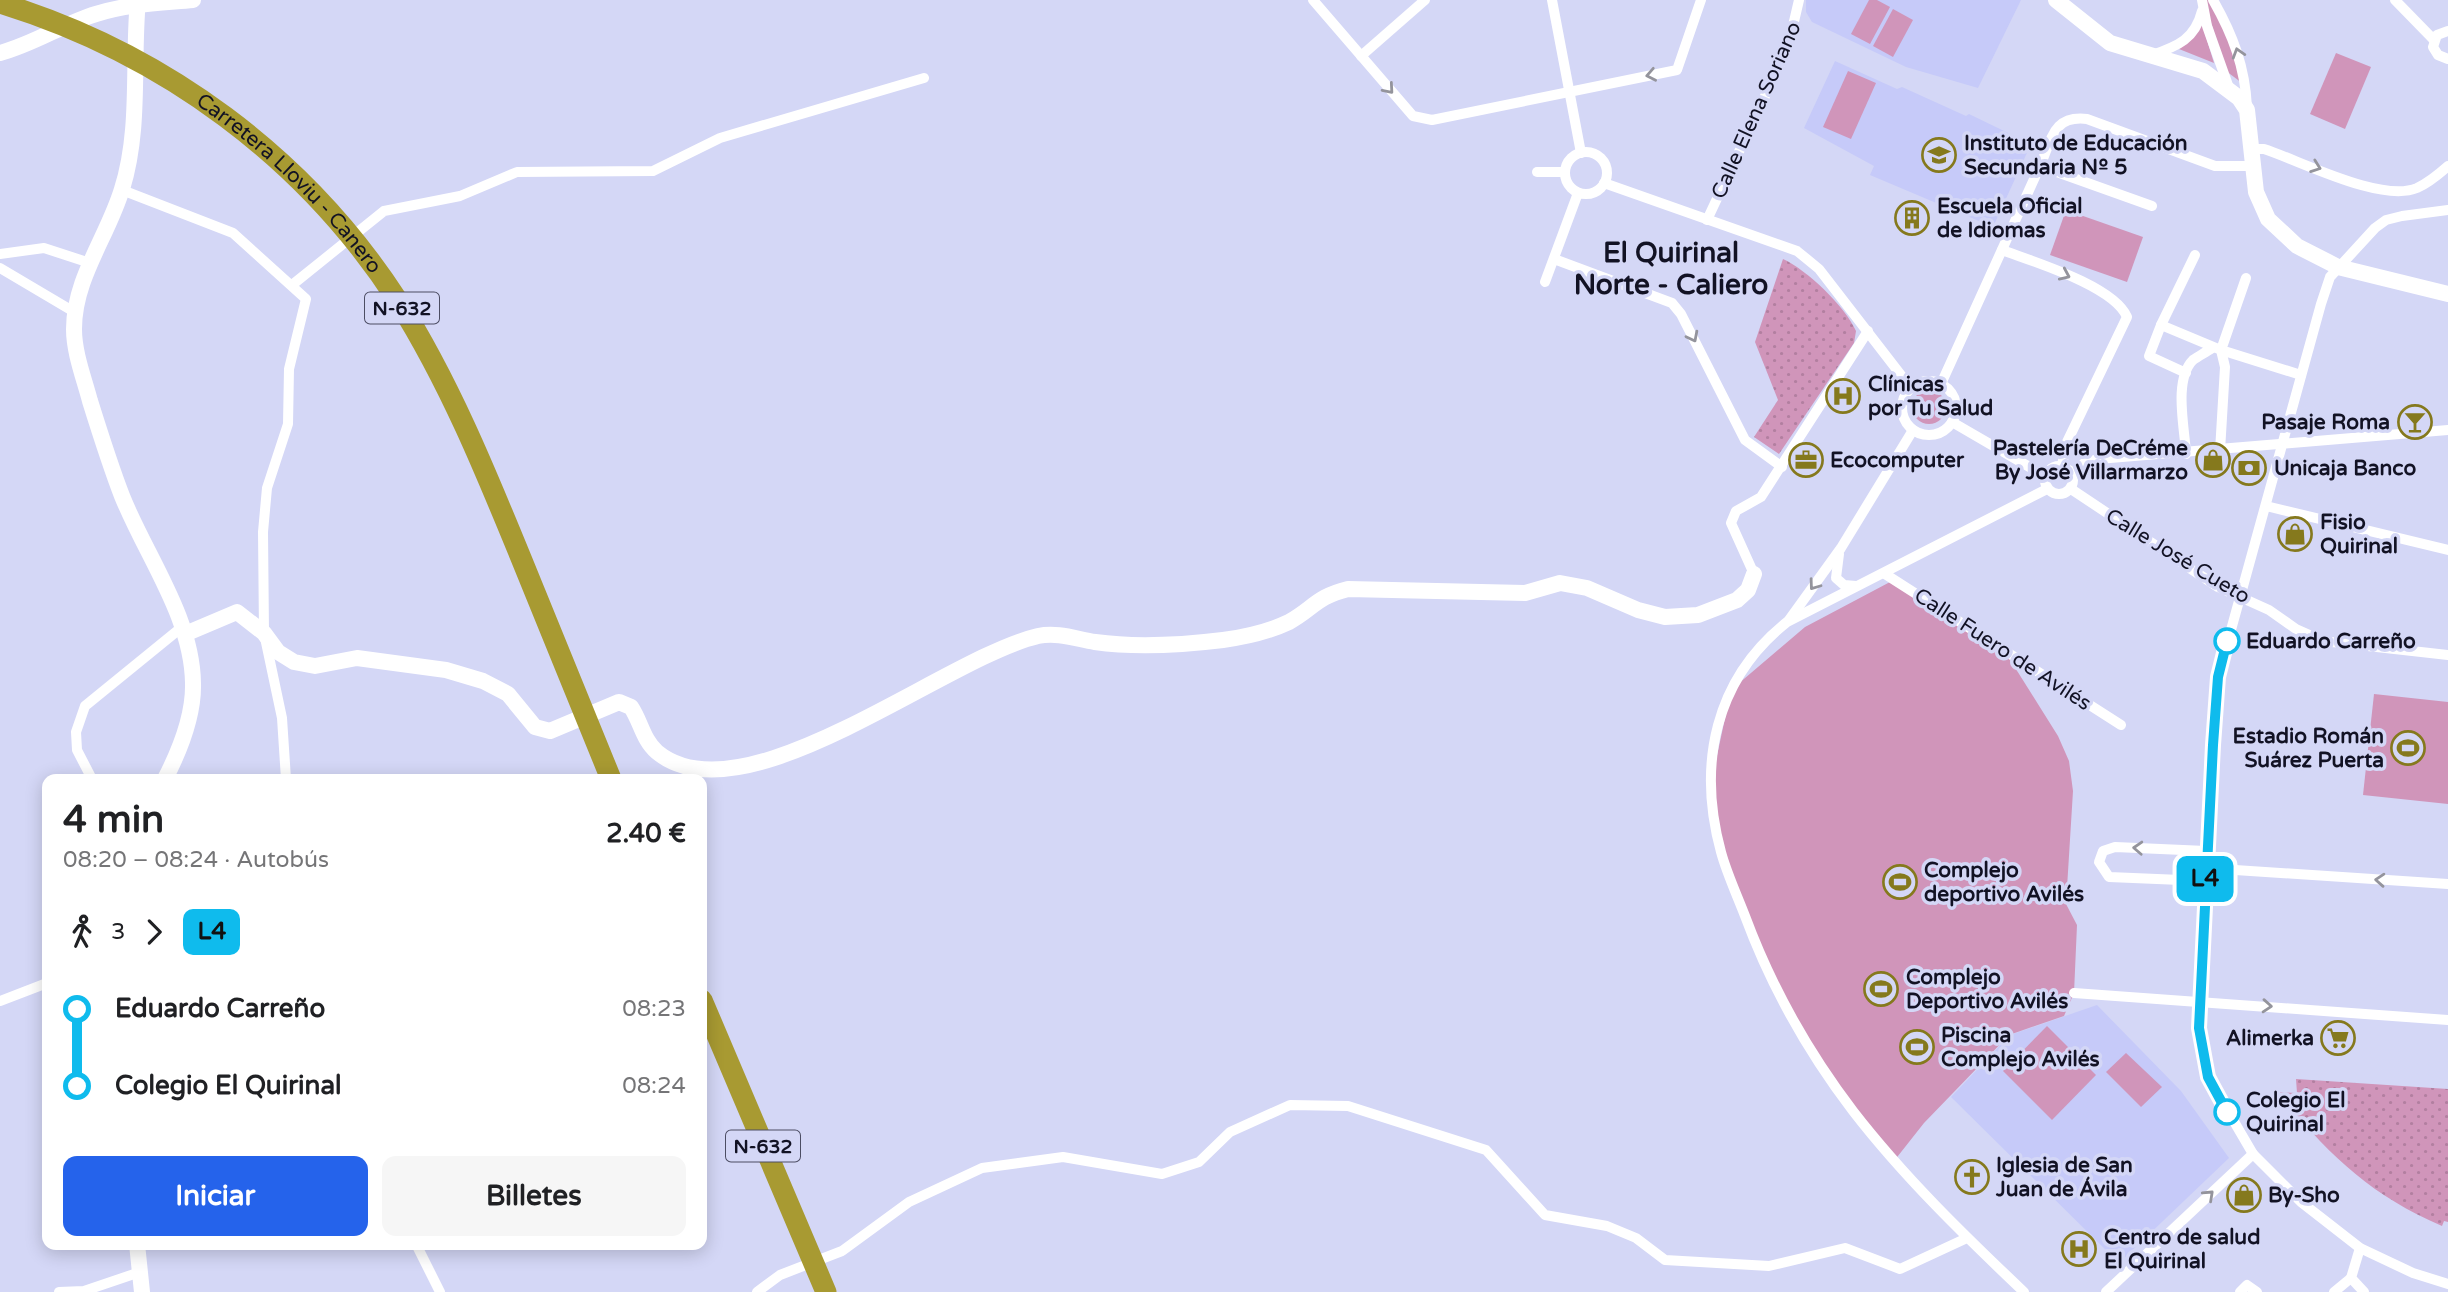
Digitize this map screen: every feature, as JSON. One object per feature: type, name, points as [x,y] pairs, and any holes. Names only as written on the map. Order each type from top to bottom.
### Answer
[{"type":"highway","name":"Carretera Lloviu - Canero","points":[[0,3],[77,31],[148,63],[227,117],[298,177],[349,236],[397,300],[438,371],[476,447],[609,774]]},
{"type":"highway","name":"N-632","points":[[707,1012],[826,1292]]},
{"type":"street","points":[[0,53],[18,48],[96,14],[193,0]]},
{"type":"street","points":[[1313,0],[1413,116],[1424,120],[1676,70],[1701,0]]},
{"type":"street","points":[[1361,56],[1425,0]]},
{"type":"street","name":"Calle Elena Soriano","points":[[1707,220],[1788,47],[1799,0]]},
{"type":"street","points":[[2056,0],[2110,43],[2203,71],[2229,88],[2247,110]]},
{"type":"street","points":[[2214,0],[2232,33],[2246,78],[2250,149],[2256,192],[2268,219],[2297,246],[2338,267],[2448,294]]},
{"type":"street","points":[[2395,0],[2434,40],[2435,52],[2448,59]]},
{"type":"street","points":[[1554,1],[1581,153]]},
{"type":"street","points":[[2150,56],[2186,41],[2199,25],[2203,4]]},
{"type":"street","points":[[2203,4],[2229,88]]},
{"type":"street","points":[[137,8],[134,103],[122,190],[80,290],[74,329],[80,365],[122,496],[183,631],[193,683],[178,753],[168,774]]},
{"type":"street","points":[[2434,40],[2440,33],[2448,31]]},
{"type":"street","points":[[292,285],[384,211],[460,196],[517,172],[653,171],[720,138],[924,78]]},
{"type":"street","points":[[1941,384],[2061,121],[2071,117],[2087,119],[2215,166],[2252,166]]},
{"type":"street","points":[[2250,149],[2264,149],[2367,186],[2390,190],[2416,188],[2448,166]]},
{"type":"street","points":[[1581,153],[1595,155],[1606,167],[1604,183],[1594,193],[1578,193],[1567,183],[1565,172],[1572,158],[1581,153]]},
{"type":"street","points":[[2040,166],[2152,206]]},
{"type":"street","points":[[1537,172],[1565,172]]},
{"type":"street","points":[[1604,183],[1797,251],[1819,269],[1911,388]]},
{"type":"street","points":[[122,190],[233,233],[306,299],[289,369],[288,424],[267,488],[263,533],[264,633],[282,718],[286,774]]},
{"type":"street","points":[[1545,282],[1578,193]]},
{"type":"street","points":[[2448,210],[2386,220],[2330,277],[2218,677],[2199,1001],[2201,1053],[2208,1077],[2253,1154],[2301,1202],[2360,1248],[2413,1273],[2448,1284]]},
{"type":"street","points":[[0,254],[44,248],[90,263]]},
{"type":"street","points":[[2002,250],[2103,293],[2123,306],[2127,317],[2067,442],[2062,465]]},
{"type":"street","points":[[2186,373],[2149,356],[2195,255]]},
{"type":"street","points":[[1554,259],[1671,303],[1681,314],[1745,440],[1782,467]]},
{"type":"street","points":[[0,268],[76,313]]},
{"type":"street","points":[[2186,454],[2183,387],[2186,373],[2192,362],[2216,349],[2246,278]]},
{"type":"street","points":[[2161,325],[2216,349],[2301,375]]},
{"type":"street","points":[[89,774],[77,750],[76,732],[85,706],[183,631],[237,612],[264,633],[278,652],[294,662],[315,666],[357,659],[377,660],[446,670],[483,681],[508,694],[535,727],[550,730],[619,702],[631,707],[643,735],[656,752],[680,766],[709,770],[739,769],[788,756],[974,661],[1040,636],[1063,635],[1095,642],[1128,644],[1180,644],[1223,640],[1270,629],[1290,621],[1327,594],[1348,589],[1525,593],[1560,583],[1587,588],[1638,610],[1665,617],[1698,615],[1737,600],[1748,590],[1754,574],[1731,523],[1736,511],[1761,497],[1868,331]]},
{"type":"street","points":[[2216,349],[2225,367],[2220,451]]},
{"type":"street","points":[[1925,382],[1941,384],[1955,401],[1952,422],[1938,434],[1926,435],[1913,430],[1903,415],[1902,405],[1911,388],[1925,382]]},
{"type":"street","points":[[1952,422],[2045,476]]},
{"type":"street","points":[[1787,622],[1841,548],[1913,430]]},
{"type":"street","points":[[2072,473],[2062,465],[2051,467],[2045,476],[2047,489],[2057,494],[2071,489],[2072,473],[2084,463],[2098,459],[2186,454],[2448,430]]},
{"type":"street","name":"Calle Fuero de Avilés","points":[[2024,1292],[1899,1168],[1852,1110],[1809,1047],[1777,990],[1721,853],[1711,784],[1712,750],[1721,715],[1742,667],[1762,642],[1787,622],[2047,489]]},
{"type":"street","name":"Calle José Cueto","points":[[2071,489],[2218,587],[2323,641],[2448,655]]},
{"type":"street","points":[[2266,506],[2448,550]]},
{"type":"street","points":[[1841,548],[1835,569],[1836,578],[1844,586],[1859,586]]},
{"type":"street","name":"Calle Fuero de Avilés","points":[[1885,574],[2120,725]]},
{"type":"street","points":[[2205,881],[2109,877],[2099,862],[2104,851],[2115,846],[2206,851]]},
{"type":"street","points":[[2205,868],[2448,884]]},
{"type":"street","points":[[0,1001],[42,985]]},
{"type":"street","points":[[2074,993],[2448,1020]]},
{"type":"street","points":[[757,1292],[780,1275],[842,1251],[909,1202],[982,1168],[1063,1157],[1161,1174],[1199,1162],[1230,1132],[1290,1105],[1348,1106],[1486,1150],[1545,1214],[1607,1226],[1636,1238],[1665,1260],[1769,1266],[1845,1248],[1900,1269],[1967,1238]]},
{"type":"street","points":[[2106,1292],[2253,1154]]},
{"type":"street","points":[[2334,1292],[2351,1278],[2360,1248]]},
{"type":"street","points":[[138,1250],[142,1292]]},
{"type":"street","points":[[419,1250],[440,1292]]},
{"type":"street","points":[[60,1292],[85,1291],[140,1272]]},
{"type":"street","points":[[2351,1278],[2364,1292]]},
{"type":"street","points":[[2240,1292],[2247,1285],[2257,1292]]},
{"type":"shaded area","points":[[1806,0],[2021,0],[1978,88],[1906,67],[1812,22],[1806,12]]},
{"type":"shaded area","points":[[1869,0],[1877,0],[1890,7],[1870,44],[1851,34]]},
{"type":"shaded area","points":[[2204,0],[2209,0],[2228,37],[2242,83],[2226,71]]},
{"type":"shaded area","points":[[1893,9],[1913,20],[1893,57],[1873,46]]},
{"type":"shaded area","points":[[2202,24],[2214,63],[2179,49]]},
{"type":"shaded area","points":[[2336,53],[2371,67],[2345,129],[2310,114]]},
{"type":"shaded area","name":"Instituto de Educación Secundaria Nº 5","points":[[1835,61],[1897,89],[1902,87],[1966,116],[1969,114],[2031,144],[1993,227],[1870,175],[1874,166],[1804,128]]},
{"type":"shaded area","points":[[1848,71],[1876,83],[1851,139],[1823,127]]},
{"type":"shaded area","points":[[2066,210],[2143,237],[2127,282],[2050,255]]},
{"type":"shaded area","points":[[1783,259],[1803,271],[1824,290],[1851,321],[1856,331],[1854,343],[1779,454],[1754,437],[1778,400],[1755,342]]},
{"type":"shaded area","points":[[1929,390],[1941,395],[1946,407],[1941,419],[1929,424],[1917,419],[1912,407],[1917,395]]},
{"type":"shaded area","name":"Complejo deportivo Avilés","points":[[1890,582],[2004,650],[2058,736],[2069,761],[2073,791],[2066,904],[2077,925],[2074,993],[2064,1016],[2009,1035],[1924,1123],[1894,1161],[1852,1110],[1777,990],[1721,853],[1711,784],[1731,690],[1805,627]]},
{"type":"shaded area","name":"Estadio Román Suárez Puerta","points":[[2374,694],[2448,702],[2448,804],[2363,795]]},
{"type":"shaded area","points":[[2097,1005],[2181,1091],[2229,1158],[2119,1263],[1951,1097],[2010,1035]]},
{"type":"shaded area","points":[[2047,1026],[2096,1075],[2052,1120],[2003,1071]]},
{"type":"shaded area","points":[[2126,1053],[2162,1087],[2141,1107],[2106,1072]]},
{"type":"shaded area","points":[[2296,1079],[2448,1089],[2448,1222],[2444,1221],[2442,1226],[2392,1201],[2332,1153],[2277,1092],[2297,1093]]},
{"type":"bus line","name":"L4","points":[[2227,641],[2218,677],[2199,1001],[2201,1053],[2208,1077],[2227,1112]]},
{"type":"place","name":"Instituto de Educación Secundaria Nº 5","points":[[1939,155]]},
{"type":"place","name":"Escuela Oficial de Idiomas","points":[[1912,218]]},
{"type":"place","name":"Clínicas por Tu Salud","points":[[1843,396]]},
{"type":"place","name":"Pasaje Roma","points":[[2415,422]]},
{"type":"place","name":"Ecocomputer","points":[[1806,460]]},
{"type":"place","name":"Pastelería DeCréme By José Villarmarzo","points":[[2213,460]]},
{"type":"place","name":"Unicaja Banco","points":[[2249,468]]},
{"type":"place","name":"Fisio Quirinal","points":[[2295,534]]},
{"type":"place","name":"Eduardo Carreño","points":[[2227,641]]},
{"type":"place","name":"Estadio Román Suárez Puerta","points":[[2408,748]]},
{"type":"place","name":"Complejo deportivo Avilés","points":[[1900,882]]},
{"type":"place","name":"Complejo Deportivo Avilés","points":[[1881,989]]},
{"type":"place","name":"Alimerka","points":[[2338,1038]]},
{"type":"place","name":"Piscina Complejo Avilés","points":[[1917,1047]]},
{"type":"place","name":"Colegio El Quirinal","points":[[2227,1112]]},
{"type":"place","name":"Iglesia de San Juan de Ávila","points":[[1972,1177]]},
{"type":"place","name":"By-Sho","points":[[2244,1195]]},
{"type":"place","name":"Centro de salud El Quirinal","points":[[2079,1249]]},
{"type":"district","name":"El Quirinal Norte - Caliero","points":[[1671,268]]}]
